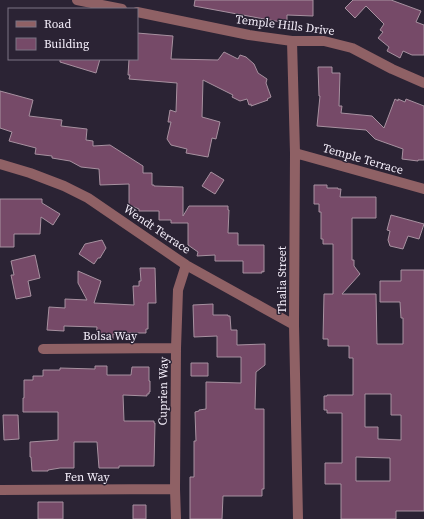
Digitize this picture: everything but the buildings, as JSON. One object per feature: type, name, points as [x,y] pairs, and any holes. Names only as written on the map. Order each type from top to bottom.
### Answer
[{"type":"street","points":[[77,0],[117,8]]},
{"type":"street","name":"Temple Hills Drive","points":[[138,12],[249,35],[292,41],[324,41],[352,48],[392,69],[424,83]]},
{"type":"street","name":"Thalia Street","points":[[292,41],[295,153],[294,325],[298,519]]},
{"type":"street","name":"Temple Terrace","points":[[295,153],[424,189]]},
{"type":"street","name":"Wendt Terrace","points":[[0,164],[30,173],[64,186],[88,198],[186,265],[294,325]]},
{"type":"street","name":"Cuprien Way","points":[[176,519],[176,348],[178,290],[186,265]]},
{"type":"street","name":"Bolsa Way","points":[[43,349],[176,348]]},
{"type":"street","name":"Fen Way","points":[[0,490],[175,489]]}]
